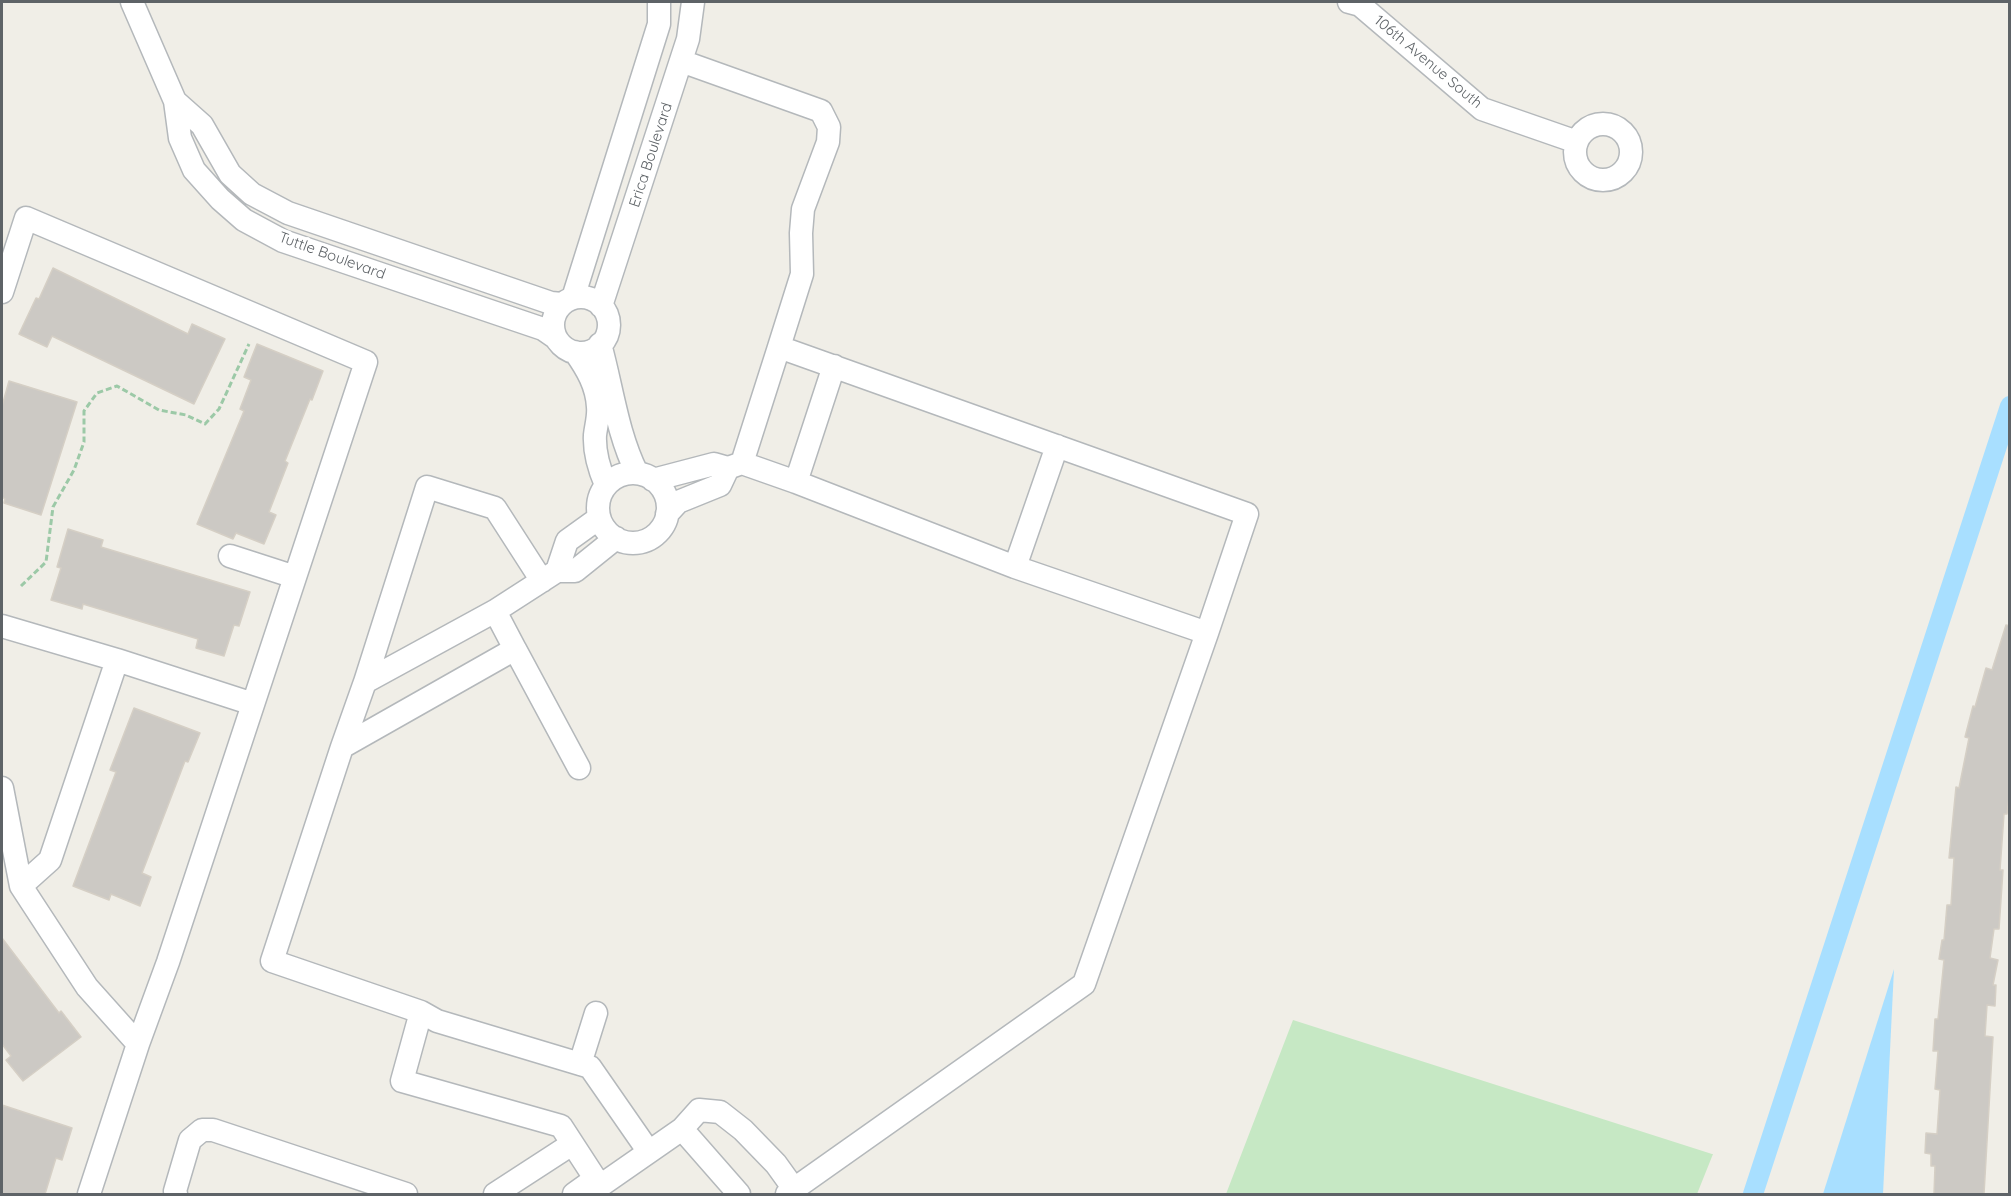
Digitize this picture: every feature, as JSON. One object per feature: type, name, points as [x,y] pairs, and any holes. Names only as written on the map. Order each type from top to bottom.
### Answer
[{"type":"street","name":"Tuttle Boulevard","points":[[132,2],[175,101],[180,138],[194,170],[220,199],[243,219],[283,241],[543,329],[556,338]]},
{"type":"street","name":"Erica Boulevard","points":[[568,301],[659,24],[659,2]]},
{"type":"street","name":"Erica Boulevard","points":[[601,306],[688,39],[693,2]]},
{"type":"street","name":"106th Avenue South","points":[[1349,2],[1360,5],[1482,109],[1577,142]]},
{"type":"street","points":[[667,514],[678,502],[720,485],[735,465],[779,346],[802,274],[803,209],[828,142],[829,128],[821,111],[681,62]]},
{"type":"street","name":"Tuttle Boulevard","points":[[175,101],[202,125],[230,174],[252,194],[299,216],[551,303],[568,301]]},
{"type":"street","points":[[2,292],[26,218],[366,362],[89,1194]]},
{"type":"street","points":[[575,352],[588,352],[600,344],[607,333],[608,324],[601,306],[588,298],[568,301],[553,320],[556,338],[562,345],[575,352],[588,371],[594,386],[598,407],[596,456],[606,485]]},
{"type":"street","points":[[600,344],[628,455],[645,477],[664,491],[667,502],[667,514],[656,534],[635,543],[623,542],[604,528],[599,518],[600,495],[606,485],[615,478],[625,474],[645,477],[714,464],[735,465],[796,482],[1015,567],[1207,633]]},
{"type":"street","points":[[421,1012],[402,1081],[561,1126],[600,1186],[681,1129],[699,1110],[720,1112],[743,1130],[776,1164],[791,1192],[1084,984],[1247,514],[779,346]]},
{"type":"street","points":[[796,482],[834,366]]},
{"type":"street","points":[[1015,567],[1057,446]]},
{"type":"street","points":[[550,576],[495,508],[426,487],[365,682],[272,961],[421,1012],[437,1021],[590,1067],[649,1152]]},
{"type":"street","points":[[550,576],[567,541],[599,518]]},
{"type":"street","points":[[365,682],[495,611],[550,576],[575,571],[616,538]]},
{"type":"street","points":[[230,556],[295,577]]},
{"type":"street","points":[[495,611],[579,768]]},
{"type":"street","points":[[2,626],[253,704]]},
{"type":"street","points":[[342,747],[515,649]]},
{"type":"street","points":[[21,886],[50,860],[117,660]]},
{"type":"street","points":[[2,788],[21,886],[87,987],[138,1044]]},
{"type":"street","points":[[580,1064],[596,1012]]},
{"type":"street","points":[[681,1129],[739,1194]]},
{"type":"street","points":[[176,1194],[190,1140],[202,1130],[213,1130],[406,1194]]},
{"type":"street","points":[[495,1194],[572,1144]]},
{"type":"street","points":[[574,1194],[595,1179]]},
{"type":"path","points":[[21,586],[46,562],[53,507],[74,470],[84,442],[84,411],[97,393],[117,386],[159,410],[186,415],[205,424],[219,409],[249,344]]},
{"type":"green space","points":[[1293,1020],[1713,1154],[1697,1194],[1226,1194]]},
{"type":"water","points":[[1894,969],[1883,1194],[1823,1194]]},
{"type":"building","points":[[53,268],[188,334],[192,324],[225,339],[194,404],[52,336],[47,347],[19,334]]},
{"type":"building","points":[[257,344],[323,371],[285,461],[288,463],[269,512],[276,515],[264,544],[236,533],[233,539],[197,524],[244,411],[240,409],[251,380],[244,377]]},
{"type":"building","points":[[9,381],[77,402],[41,515],[4,503],[5,499],[2,497],[2,406]]},
{"type":"building","points":[[68,529],[103,540],[101,547],[250,592],[239,626],[234,625],[224,656],[196,648],[198,639],[83,604],[82,609],[51,600],[61,568],[57,567]]},
{"type":"building","points":[[2006,625],[2010,626],[2010,790],[2007,814],[2004,814],[1999,929],[1994,929],[1990,958],[1998,960],[1993,985],[1996,985],[1995,1006],[1987,1005],[1985,1036],[1993,1037],[1984,1194],[1934,1194],[1935,1166],[1931,1166],[1931,1154],[1925,1153],[1926,1133],[1937,1134],[1940,1090],[1935,1089],[1938,1051],[1933,1051],[1935,1019],[1938,1019],[1944,960],[1939,959],[1942,940],[1944,940],[1947,905],[1951,905],[1954,858],[1949,858],[1956,787],[1959,788],[1969,738],[1965,737],[1973,706],[1975,707],[1986,668],[1992,670]]},
{"type":"building","points":[[134,708],[200,733],[188,762],[185,761],[142,873],[151,877],[140,906],[111,894],[109,900],[73,886],[116,772],[110,770]]},
{"type":"building","points":[[2,938],[59,1013],[61,1011],[81,1037],[23,1081],[6,1060],[11,1056],[2,1044]]},
{"type":"building","points":[[2,1105],[72,1128],[62,1160],[56,1158],[45,1194],[2,1194]]},
{"type":"waterway","points":[[1753,1194],[2010,406]]}]
